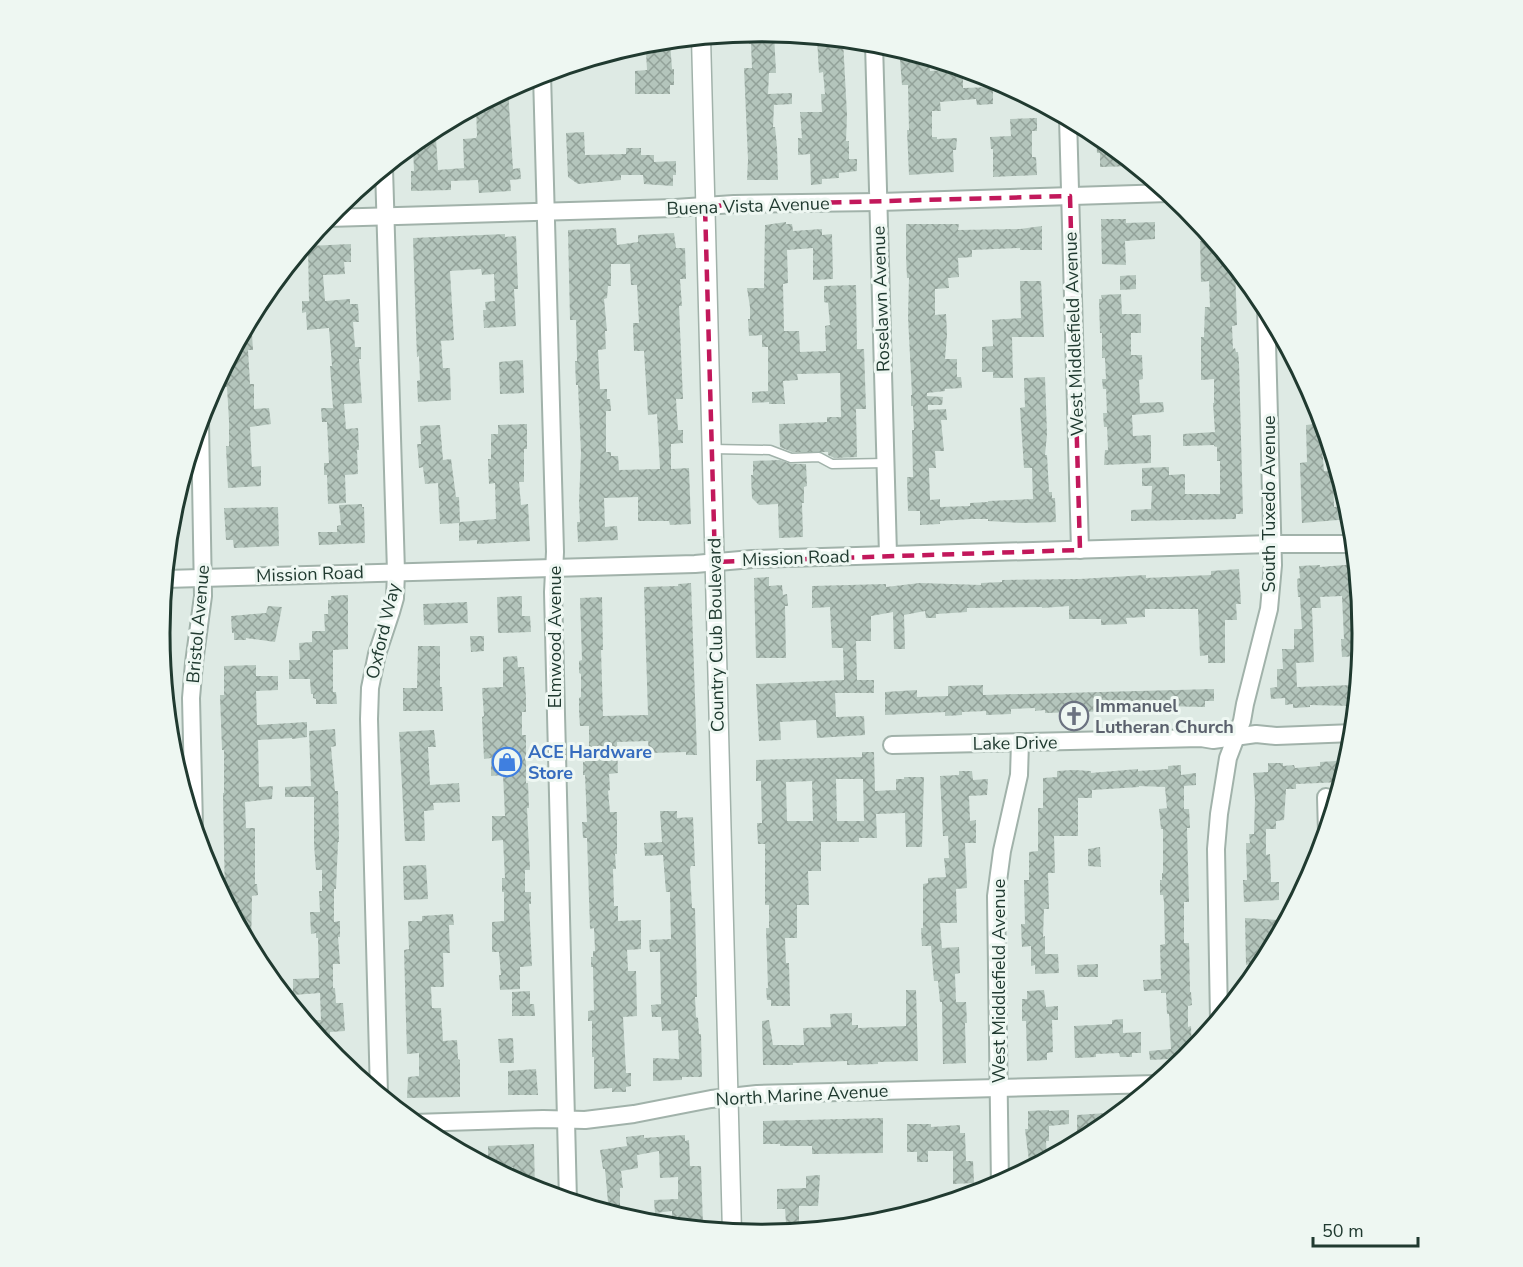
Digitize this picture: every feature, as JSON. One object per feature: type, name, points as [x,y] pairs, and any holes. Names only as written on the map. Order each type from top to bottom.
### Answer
[{"type":"street","name":"Country Club Boulevard","points":[[701,45],[732,1224]]},
{"type":"street","name":"Roselawn Avenue","points":[[874,53],[888,555]]},
{"type":"street","name":"Elmwood Avenue","points":[[542,84],[555,552],[553,592],[568,1193]]},
{"type":"street","name":"West Middlefield Avenue","points":[[1068,128],[1080,550]]},
{"type":"street","name":"Oxford Way","points":[[378,1084],[370,687],[377,654],[395,598],[396,572],[384,178]]},
{"type":"street","name":"Buena Vista Avenue","points":[[341,218],[734,204],[1157,193]]},
{"type":"street","name":"South Tuxedo Avenue","points":[[1219,1009],[1216,849],[1219,814],[1228,758],[1242,721],[1269,609],[1273,564],[1267,326]]},
{"type":"street","name":"Bristol Avenue","points":[[193,798],[191,698],[202,608],[203,578],[200,445]]},
{"type":"street","name":"Mission Road","points":[[173,579],[554,568],[752,559],[1273,544],[1346,544]]},
{"type":"street","name":"Lake Drive","points":[[892,745],[1201,738],[1213,740],[1256,734],[1276,736],[1344,734]]},
{"type":"street","name":"West Middlefield Avenue","points":[[1000,1175],[996,896],[1002,851],[1019,775],[1020,742]]},
{"type":"street","points":[[1326,797],[1326,809]]},
{"type":"street","name":"North Marine Avenue","points":[[430,1123],[585,1120],[757,1094],[1145,1084]]},
{"type":"lane","points":[[712,449],[770,450],[791,458],[819,457],[832,464],[886,463]]},
{"type":"highlighted area","points":[[1070,196],[1080,550],[715,562],[705,206]]},
{"type":"building","points":[[774,42],[776,73],[769,73],[768,94],[792,93],[792,104],[774,105],[773,127],[775,127],[777,148],[778,180],[747,180],[744,68],[752,68],[751,44],[749,44]]},
{"type":"building","points":[[817,45],[843,48],[846,141],[849,141],[849,159],[857,159],[857,171],[839,173],[839,178],[822,179],[822,184],[811,185],[810,154],[798,155],[798,138],[802,138],[800,112],[822,112],[821,94],[825,94],[823,72],[819,73]]},
{"type":"building","points":[[671,49],[674,85],[670,85],[670,94],[635,94],[635,71],[647,70],[646,53]]},
{"type":"building","points":[[900,60],[930,66],[930,71],[943,70],[963,77],[963,88],[988,87],[993,89],[993,104],[977,105],[976,99],[940,102],[941,111],[932,111],[932,137],[957,138],[956,150],[953,150],[954,172],[909,175],[908,85],[902,85]]},
{"type":"building","points":[[509,99],[513,169],[520,168],[521,179],[510,180],[511,191],[479,193],[478,180],[451,181],[451,190],[411,191],[413,155],[436,140],[438,170],[464,168],[463,139],[477,136],[476,116]]},
{"type":"building","points":[[1037,118],[1037,131],[1032,131],[1032,157],[1036,157],[1037,175],[993,177],[993,149],[991,149],[990,137],[1011,136],[1010,119]]},
{"type":"building","points":[[584,132],[585,155],[626,154],[626,148],[641,148],[641,155],[654,155],[654,162],[676,161],[673,186],[644,184],[643,175],[621,175],[621,180],[578,184],[568,177],[566,133]]},
{"type":"building","points":[[1097,147],[1125,166],[1100,167],[1100,153],[1097,153]]},
{"type":"building","points":[[1101,219],[1126,219],[1126,223],[1155,222],[1155,239],[1125,241],[1126,265],[1102,264]]},
{"type":"building","points":[[786,222],[786,224],[792,224],[793,231],[822,229],[822,235],[832,234],[833,279],[813,280],[813,248],[787,250],[788,283],[783,284],[784,331],[799,331],[800,352],[826,351],[825,326],[830,325],[828,303],[824,302],[824,286],[856,285],[857,349],[864,349],[866,409],[856,409],[857,457],[834,458],[828,455],[828,452],[792,452],[780,447],[779,424],[827,422],[827,417],[841,417],[840,373],[797,374],[798,380],[783,381],[785,404],[752,403],[752,392],[768,391],[768,347],[762,347],[762,335],[749,336],[750,307],[747,288],[764,288],[765,225]]},
{"type":"building","points":[[906,224],[959,224],[958,230],[1020,229],[1042,226],[1042,250],[1020,250],[1020,248],[972,250],[972,257],[958,258],[959,277],[948,278],[949,288],[935,289],[935,315],[946,314],[945,359],[957,359],[957,377],[961,377],[962,388],[927,393],[927,396],[943,397],[942,405],[928,405],[928,410],[946,409],[947,420],[941,420],[944,451],[935,451],[936,468],[929,468],[930,500],[940,499],[940,507],[970,506],[970,503],[988,501],[1033,499],[1032,468],[1024,468],[1020,408],[1025,407],[1024,378],[1045,377],[1047,434],[1045,455],[1047,455],[1049,492],[1052,492],[1052,498],[1055,498],[1056,522],[1022,523],[971,519],[920,525],[920,511],[908,511],[907,477],[913,477],[912,430],[914,430],[913,406],[911,406]]},
{"type":"building","points":[[616,228],[617,245],[638,242],[638,235],[674,233],[676,248],[685,248],[686,279],[680,279],[682,306],[679,306],[683,399],[676,399],[678,430],[683,430],[683,443],[671,444],[671,469],[689,468],[691,524],[670,525],[669,521],[638,521],[638,497],[604,498],[605,527],[617,526],[618,540],[578,542],[581,453],[575,361],[577,361],[576,320],[570,320],[568,230]],"holes":[[[611,264],[630,264],[631,285],[637,285],[639,323],[633,323],[634,351],[644,351],[648,415],[657,414],[660,469],[619,470],[618,456],[611,456],[611,452],[606,452],[606,411],[611,411],[607,389],[600,389],[598,350],[606,349],[604,299],[607,298],[608,286],[611,286]]]},
{"type":"building","points":[[505,234],[505,237],[516,236],[518,289],[514,289],[516,326],[484,328],[485,302],[495,301],[494,274],[482,275],[481,269],[450,271],[454,340],[441,341],[443,368],[450,368],[451,400],[418,402],[417,381],[420,380],[419,356],[417,357],[413,238]]},
{"type":"building","points":[[1202,239],[1235,279],[1237,325],[1232,326],[1233,349],[1235,348],[1238,352],[1239,363],[1243,514],[1236,514],[1236,519],[1131,521],[1131,510],[1151,509],[1152,486],[1142,486],[1142,468],[1169,467],[1169,475],[1185,474],[1185,494],[1220,494],[1220,461],[1217,461],[1217,447],[1214,445],[1183,446],[1183,434],[1215,432],[1214,379],[1201,380],[1201,337],[1204,337],[1205,307],[1210,307],[1209,281],[1201,282],[1200,241]]},
{"type":"building","points":[[351,244],[351,262],[344,262],[345,274],[323,275],[325,301],[350,299],[350,304],[358,304],[359,322],[353,322],[355,347],[361,347],[361,359],[359,359],[362,403],[344,404],[346,429],[358,428],[358,474],[345,475],[346,503],[328,504],[327,475],[324,475],[324,463],[329,463],[327,422],[322,422],[321,408],[333,408],[329,328],[307,330],[306,312],[302,313],[302,301],[309,301],[308,254],[315,246]]},
{"type":"building","points":[[1136,275],[1136,289],[1120,290],[1120,276]]},
{"type":"building","points":[[1020,281],[1041,281],[1044,337],[1012,337],[1013,378],[993,378],[993,372],[982,372],[982,347],[993,346],[992,320],[1021,318]]},
{"type":"building","points":[[1121,294],[1122,314],[1141,314],[1141,333],[1131,333],[1131,355],[1142,355],[1143,379],[1139,380],[1140,403],[1163,402],[1164,412],[1132,415],[1133,436],[1151,435],[1151,463],[1104,465],[1105,450],[1108,450],[1107,427],[1104,427],[1103,413],[1107,413],[1106,389],[1103,389],[1102,379],[1106,379],[1105,358],[1102,358],[1099,299],[1102,299],[1101,295]]},
{"type":"building","points":[[252,333],[253,350],[248,350],[250,384],[254,384],[254,409],[269,408],[271,424],[250,427],[252,467],[261,466],[261,486],[228,488],[227,387],[224,387]]},
{"type":"building","points":[[523,360],[524,393],[500,394],[499,362]]},
{"type":"building","points":[[527,424],[524,482],[519,482],[521,505],[528,504],[530,541],[477,544],[477,540],[459,541],[459,523],[440,524],[438,483],[425,484],[423,467],[419,468],[417,444],[421,444],[420,426],[440,425],[443,460],[451,459],[456,497],[459,497],[460,522],[496,519],[495,483],[489,484],[488,459],[491,459],[491,434],[498,434],[498,425]]},
{"type":"building","points":[[1315,424],[1322,443],[1324,471],[1330,471],[1333,481],[1334,507],[1339,507],[1342,520],[1302,523],[1300,463],[1307,462],[1306,425]]},
{"type":"building","points":[[780,460],[791,464],[806,464],[807,486],[804,487],[804,503],[802,503],[803,537],[779,538],[778,504],[759,505],[752,498],[753,461]]},
{"type":"building","points":[[362,504],[365,543],[319,545],[318,532],[337,532],[337,526],[341,525],[339,505]]},
{"type":"building","points":[[278,507],[279,546],[234,548],[233,540],[226,540],[224,508]]},
{"type":"building","points":[[1320,565],[1320,567],[1349,565],[1352,595],[1352,656],[1342,657],[1341,639],[1344,639],[1342,596],[1320,597],[1321,608],[1312,608],[1314,662],[1296,663],[1297,687],[1351,685],[1349,706],[1310,705],[1310,707],[1293,708],[1293,704],[1285,705],[1285,698],[1271,699],[1270,688],[1277,687],[1277,669],[1283,669],[1282,649],[1294,649],[1294,629],[1302,629],[1297,579],[1300,578],[1299,566]]},
{"type":"building","points":[[1239,569],[1241,604],[1236,604],[1237,620],[1225,620],[1225,663],[1208,663],[1208,655],[1200,656],[1198,609],[1145,609],[1145,617],[1126,618],[1127,624],[1101,625],[1101,619],[1069,619],[1069,606],[967,608],[967,612],[936,614],[936,618],[926,618],[925,611],[904,615],[905,649],[894,649],[893,612],[871,616],[871,641],[856,641],[857,680],[874,680],[874,693],[835,693],[836,717],[864,716],[865,735],[817,738],[816,720],[780,722],[781,740],[759,741],[756,684],[844,680],[843,648],[832,648],[830,607],[812,608],[812,586],[886,584],[886,587],[920,583],[981,585],[981,583],[1002,582],[1002,580],[1211,575],[1211,571]]},
{"type":"building","points":[[769,577],[769,586],[782,585],[783,595],[787,594],[788,606],[785,606],[786,658],[756,658],[754,578]]},
{"type":"building","points":[[691,583],[697,755],[686,755],[686,752],[649,753],[648,741],[617,742],[618,773],[609,774],[610,812],[617,812],[616,869],[613,869],[614,906],[618,906],[618,921],[641,920],[641,949],[627,950],[628,971],[636,971],[637,1016],[623,1017],[626,1073],[631,1073],[631,1086],[626,1087],[626,1092],[612,1092],[612,1088],[594,1089],[592,1021],[588,1021],[588,1011],[594,1010],[591,957],[595,951],[594,928],[590,929],[587,838],[583,838],[582,822],[587,822],[583,762],[585,762],[585,755],[589,754],[589,726],[580,726],[579,661],[582,660],[580,598],[602,597],[603,716],[648,715],[644,587],[678,586],[678,584]]},
{"type":"building","points":[[348,595],[348,649],[333,650],[333,692],[336,692],[337,704],[316,704],[316,699],[311,694],[310,679],[289,679],[289,660],[300,660],[299,643],[312,642],[312,631],[325,631],[324,614],[328,614],[328,600],[331,600],[331,596]]},
{"type":"building","points":[[522,596],[522,616],[530,616],[531,632],[498,633],[497,597]]},
{"type":"building","points":[[467,602],[468,623],[424,625],[423,604]]},
{"type":"building","points":[[268,606],[282,607],[275,642],[246,638],[246,640],[234,640],[231,616],[266,613]]},
{"type":"building","points":[[470,636],[484,636],[484,651],[471,652]]},
{"type":"building","points":[[418,646],[440,646],[440,687],[442,687],[443,711],[403,711],[403,688],[417,688]]},
{"type":"building","points":[[517,656],[518,667],[524,667],[526,698],[526,712],[522,712],[522,735],[526,735],[530,870],[525,870],[525,892],[531,892],[531,904],[529,904],[532,966],[520,967],[520,989],[500,990],[499,952],[492,952],[492,922],[504,921],[502,878],[505,878],[503,840],[492,841],[492,816],[505,816],[503,775],[491,776],[491,758],[484,759],[482,688],[503,687],[503,657]]},
{"type":"building","points":[[256,665],[256,676],[278,676],[278,690],[256,691],[257,725],[307,722],[307,737],[258,740],[259,787],[273,786],[272,799],[245,802],[246,828],[255,828],[255,884],[257,884],[258,895],[252,896],[251,933],[225,881],[224,750],[222,750],[220,695],[224,695],[224,666]]},
{"type":"building","points":[[983,685],[983,695],[1214,689],[1214,701],[1205,701],[1205,707],[1161,706],[1161,711],[1145,712],[1144,708],[1045,713],[1045,710],[1035,711],[1035,708],[1011,709],[1011,714],[986,715],[986,711],[962,712],[962,715],[945,716],[945,712],[885,715],[885,692],[917,690],[917,697],[948,696],[948,686]]},
{"type":"building","points":[[335,729],[336,746],[331,747],[335,791],[338,791],[339,842],[336,889],[334,889],[334,922],[340,921],[340,937],[338,937],[340,964],[333,964],[333,988],[335,988],[336,1003],[343,1003],[345,1031],[330,1032],[328,1036],[314,1020],[321,1020],[320,993],[293,995],[293,979],[319,978],[318,938],[316,938],[316,933],[311,934],[310,912],[320,912],[319,891],[322,891],[322,870],[316,870],[314,797],[285,797],[285,787],[311,786],[309,731]]},
{"type":"building","points":[[434,730],[436,747],[428,747],[430,785],[459,783],[460,802],[433,803],[434,810],[424,811],[425,841],[405,841],[399,732]]},
{"type":"building","points":[[862,752],[874,752],[875,791],[896,790],[896,779],[924,777],[922,847],[906,847],[905,813],[876,814],[877,838],[859,838],[859,842],[821,842],[821,871],[808,871],[809,905],[797,905],[797,938],[785,938],[786,963],[789,963],[790,1006],[771,1006],[771,1000],[767,1000],[766,988],[768,988],[766,928],[769,928],[769,905],[765,905],[765,844],[758,844],[757,823],[762,823],[761,781],[756,781],[756,760],[862,757]],"holes":[[[836,779],[863,779],[864,821],[837,821]],[[812,781],[813,821],[787,821],[786,782]]]},
{"type":"building","points":[[1336,761],[1336,765],[1338,765],[1334,782],[1296,784],[1296,789],[1286,789],[1284,820],[1276,821],[1276,829],[1266,829],[1266,855],[1270,854],[1271,882],[1279,882],[1279,900],[1244,902],[1243,880],[1247,880],[1246,843],[1250,843],[1249,834],[1254,834],[1253,773],[1268,772],[1268,763],[1283,763],[1283,766],[1294,765],[1295,768],[1320,766],[1320,762]]},
{"type":"building","points":[[1181,765],[1181,775],[1196,773],[1196,785],[1184,786],[1184,809],[1189,809],[1190,828],[1187,828],[1189,902],[1184,902],[1184,943],[1189,943],[1192,1005],[1188,1006],[1188,1027],[1191,1026],[1192,1040],[1173,1059],[1150,1060],[1149,1051],[1171,1049],[1166,993],[1161,993],[1161,990],[1144,991],[1143,980],[1161,979],[1160,945],[1165,944],[1164,902],[1163,895],[1160,895],[1160,880],[1162,880],[1163,873],[1163,829],[1161,829],[1159,809],[1167,808],[1165,787],[1139,786],[1092,790],[1092,798],[1078,798],[1078,836],[1054,836],[1055,873],[1048,873],[1049,909],[1044,909],[1043,937],[1045,936],[1045,954],[1058,954],[1059,973],[1035,974],[1035,965],[1031,966],[1031,946],[1022,947],[1021,924],[1025,924],[1024,880],[1029,880],[1029,852],[1038,851],[1038,808],[1043,808],[1043,778],[1057,777],[1057,771],[1091,771],[1091,773],[1138,769],[1138,771],[1168,769],[1168,766]]},
{"type":"building","points":[[959,771],[972,771],[973,780],[988,779],[987,795],[969,796],[970,821],[976,820],[976,843],[965,843],[967,888],[956,889],[957,923],[940,923],[942,948],[959,947],[960,973],[955,974],[956,1002],[966,1002],[967,1023],[965,1023],[966,1063],[943,1064],[942,1002],[940,1002],[938,981],[934,981],[931,946],[922,946],[923,884],[928,883],[928,878],[946,877],[944,858],[949,858],[948,836],[943,836],[940,776],[959,775]]},
{"type":"building","points":[[660,811],[677,811],[677,818],[693,817],[695,866],[691,866],[690,869],[692,908],[695,908],[697,997],[695,997],[696,1017],[699,1034],[701,1034],[702,1077],[653,1081],[653,1058],[679,1059],[678,1030],[662,1031],[661,1017],[652,1017],[651,1005],[661,1004],[660,952],[650,952],[649,940],[671,939],[670,892],[666,892],[663,855],[645,856],[644,843],[662,842]]},
{"type":"building","points":[[1100,847],[1101,867],[1088,866],[1088,849]]},
{"type":"building","points":[[426,865],[428,899],[404,900],[403,866]]},
{"type":"building","points":[[453,914],[454,925],[449,925],[450,953],[443,953],[444,987],[431,987],[432,1008],[441,1008],[443,1041],[457,1040],[458,1059],[460,1060],[460,1097],[407,1098],[408,1077],[419,1076],[419,1053],[407,1054],[404,950],[409,949],[408,921],[422,921],[422,916]]},
{"type":"building","points":[[1245,918],[1279,920],[1249,968],[1249,964],[1246,965]]},
{"type":"building","points":[[1098,964],[1098,977],[1078,977],[1077,965]]},
{"type":"building","points":[[906,990],[916,990],[918,1061],[847,1065],[847,1061],[763,1065],[762,1021],[769,1020],[773,1045],[804,1045],[803,1028],[831,1027],[830,1014],[852,1013],[852,1025],[858,1025],[858,1028],[906,1026]]},
{"type":"building","points":[[1044,990],[1046,1007],[1058,1006],[1058,1020],[1052,1020],[1053,1052],[1047,1053],[1047,1060],[1027,1061],[1026,1021],[1022,1021],[1022,999],[1027,999],[1027,991]]},
{"type":"building","points":[[530,991],[530,1004],[534,1004],[535,1016],[512,1016],[512,992]]},
{"type":"building","points":[[1123,1019],[1123,1033],[1141,1032],[1141,1053],[1132,1053],[1132,1057],[1120,1057],[1119,1053],[1075,1058],[1074,1026],[1112,1024],[1112,1020]]},
{"type":"building","points":[[513,1038],[514,1063],[500,1063],[498,1039]]},
{"type":"building","points":[[536,1069],[538,1095],[508,1095],[508,1071]]},
{"type":"building","points":[[1069,1110],[1069,1124],[1049,1126],[1047,1152],[1029,1161],[1025,1129],[1028,1129],[1028,1111]]},
{"type":"building","points":[[1108,1113],[1077,1133],[1077,1115]]},
{"type":"building","points":[[883,1118],[883,1153],[812,1154],[812,1146],[763,1144],[763,1121]]},
{"type":"building","points":[[907,1124],[931,1124],[931,1127],[960,1125],[960,1133],[965,1133],[966,1161],[973,1161],[974,1183],[953,1184],[953,1151],[928,1151],[928,1162],[917,1162],[917,1152],[907,1152]]},
{"type":"building","points":[[685,1135],[685,1141],[689,1140],[690,1166],[701,1166],[703,1222],[678,1219],[678,1216],[672,1217],[672,1211],[655,1213],[654,1200],[678,1199],[678,1177],[660,1178],[659,1151],[637,1155],[638,1168],[621,1171],[623,1188],[620,1188],[620,1208],[600,1203],[608,1202],[605,1169],[603,1169],[600,1150],[627,1146],[626,1137]]},
{"type":"building","points":[[534,1144],[535,1180],[513,1170],[513,1167],[507,1167],[488,1158],[488,1146]]},
{"type":"building","points":[[820,1175],[818,1206],[799,1206],[799,1223],[786,1223],[785,1209],[777,1209],[777,1189],[806,1188],[806,1176]]},
{"type":"place","name":"Immanuel Lutheran Church","points":[[1074,716]]},
{"type":"place","name":"ACE Hardware Store","points":[[507,762]]}]
